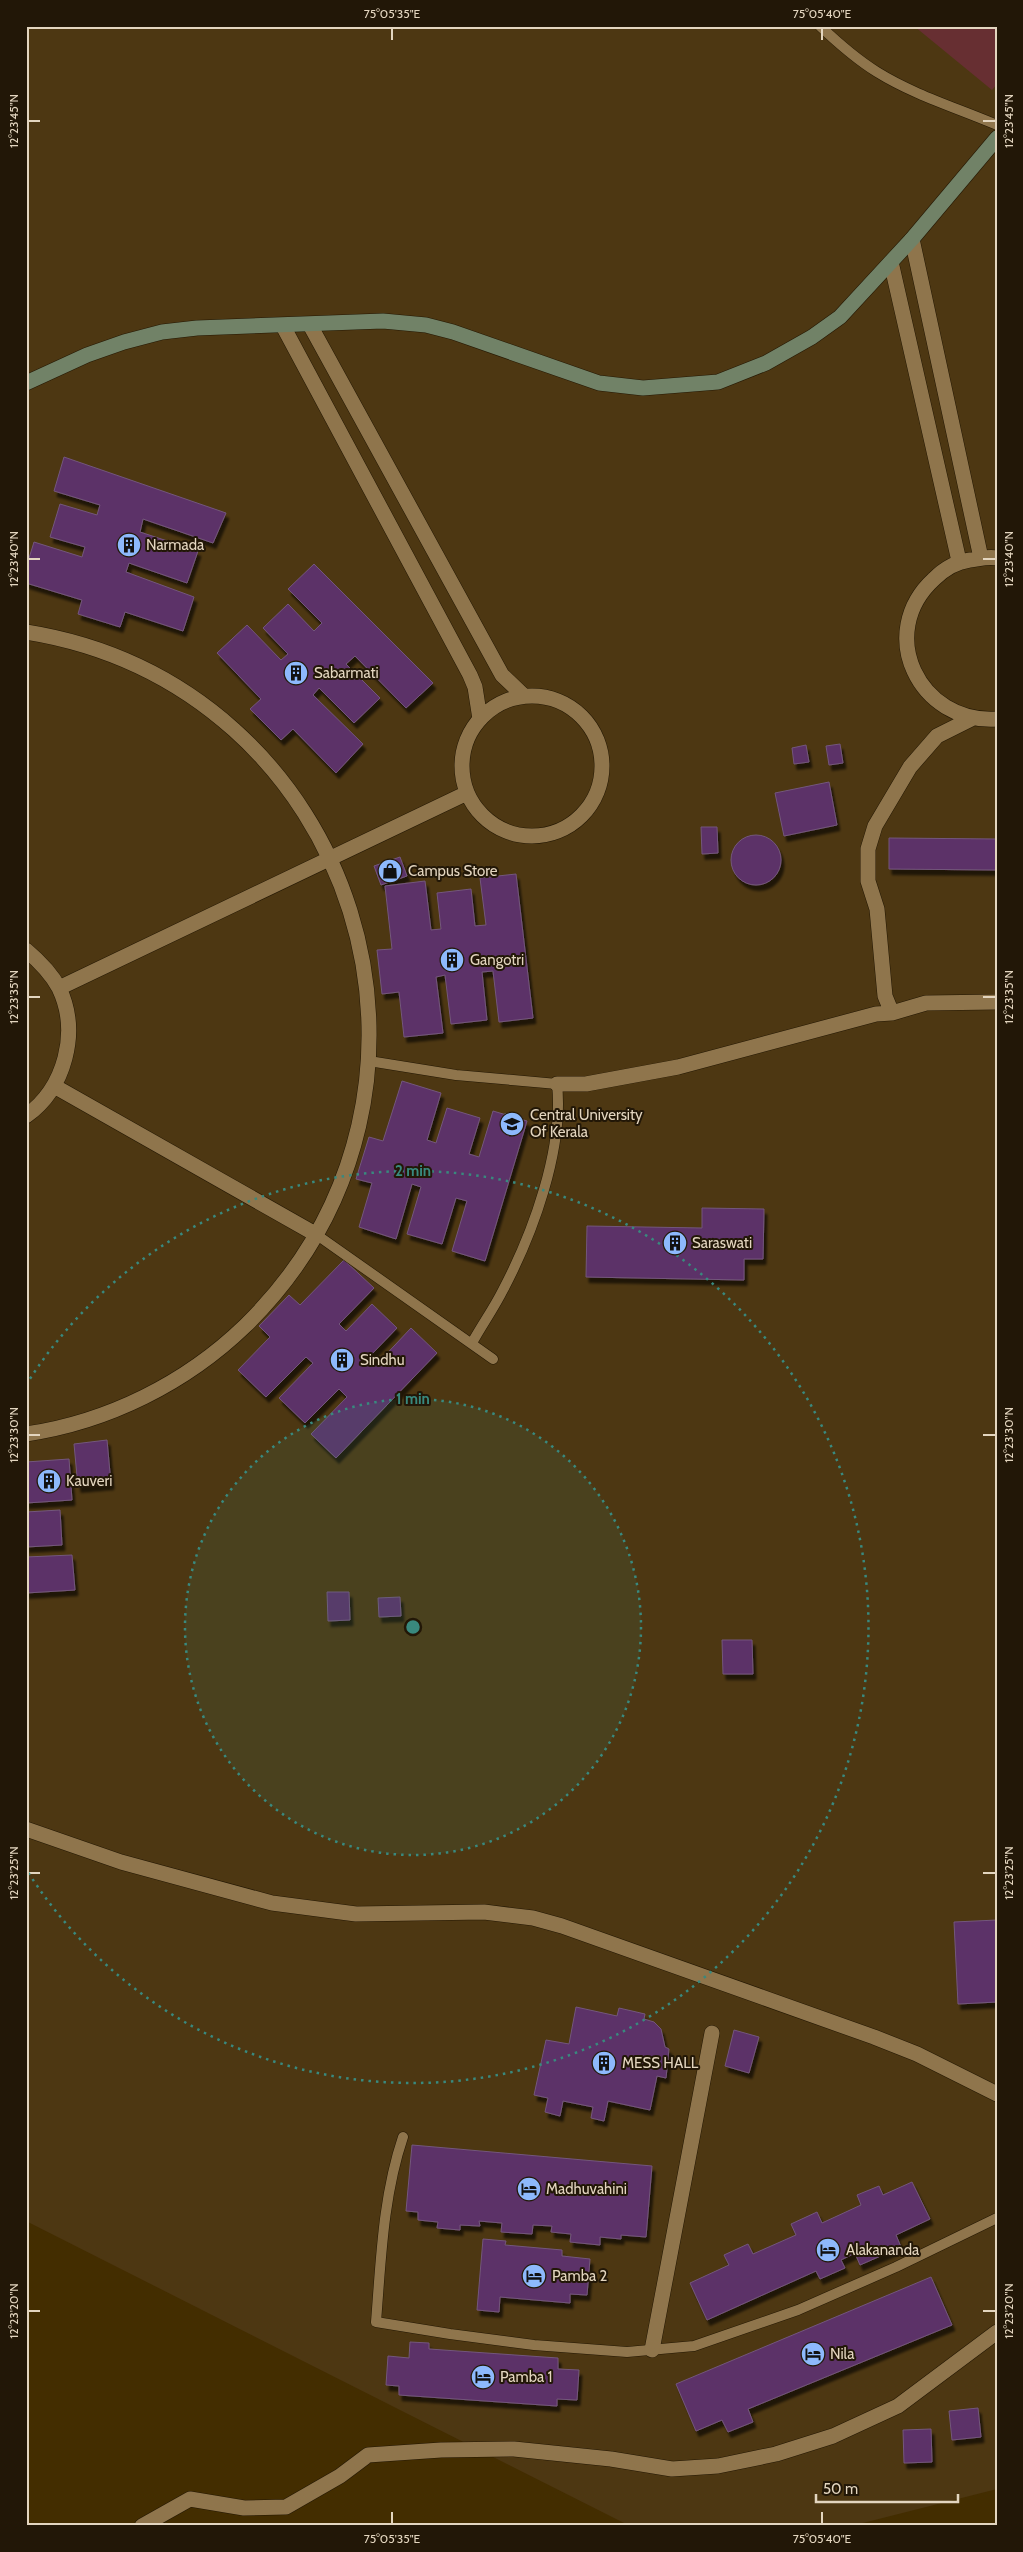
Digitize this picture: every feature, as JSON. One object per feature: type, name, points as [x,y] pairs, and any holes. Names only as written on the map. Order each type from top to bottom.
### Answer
[{"type":"main road","points":[[26,383],[87,355],[124,342],[162,332],[197,328],[408,322],[453,332],[599,384],[643,388],[718,382],[742,374],[812,338],[851,306],[912,239],[997,138]]},
{"type":"street","points":[[912,239],[981,558]]},
{"type":"street","points":[[891,262],[959,561]]},
{"type":"street","points":[[310,325],[502,676],[524,696]]},
{"type":"street","points":[[283,326],[470,674],[475,687],[480,719]]},
{"type":"street","points":[[996,721],[973,718],[951,711],[932,698],[918,680],[909,660],[906,638],[911,612],[923,589],[942,571],[959,561],[997,558]]},
{"type":"street","points":[[26,632],[80,644],[116,657],[150,673],[214,713],[249,745],[292,794],[331,859],[347,897],[362,953],[370,1019],[369,1061],[365,1097],[347,1168],[317,1235],[299,1263],[258,1313],[234,1336],[195,1367],[153,1392],[123,1407],[84,1421],[26,1434]]},
{"type":"street","points":[[524,696],[559,702],[576,711],[598,741],[602,760],[601,780],[594,798],[583,814],[567,826],[549,834],[529,836],[510,832],[492,823],[478,810],[467,793],[463,778],[462,762],[471,732],[480,719],[492,709],[524,696]]},
{"type":"street","points":[[892,1013],[885,996],[877,909],[868,881],[868,849],[875,826],[910,767],[937,736],[973,718]]},
{"type":"street","points":[[58,988],[467,793]]},
{"type":"street","points":[[26,950],[42,964],[58,988],[66,1012],[69,1038],[65,1062],[54,1086],[37,1109],[26,1116]]},
{"type":"street","points":[[557,1084],[586,1084],[678,1067],[876,1014],[892,1013],[926,1003],[997,1002]]},
{"type":"street","points":[[54,1086],[317,1235]]},
{"type":"street","points":[[26,1829],[121,1862],[272,1903],[356,1914],[484,1912],[547,1922],[874,2037],[917,2054],[997,2094]]},
{"type":"street","points":[[652,2350],[712,2033]]},
{"type":"street","points":[[142,2526],[190,2499],[244,2508],[286,2507],[340,2476],[368,2455],[441,2450],[514,2449],[611,2459],[672,2469],[718,2466],[776,2454],[833,2436],[898,2406],[958,2364],[997,2332]]},
{"type":"lane","points":[[820,26],[840,45],[877,72],[920,94],[997,125]]},
{"type":"lane","points":[[369,1061],[456,1075],[557,1084],[559,1102],[554,1145],[534,1217],[503,1291],[472,1343]]},
{"type":"lane","points":[[317,1235],[493,1359]]},
{"type":"lane","points":[[404,2137],[394,2166],[382,2246],[376,2322],[450,2334],[534,2345],[627,2352],[694,2346],[798,2310],[896,2267],[997,2218]]},
{"type":"shaded area","name":"Central University Of Kerala","points":[[26,26],[997,26],[997,2489],[851,2526],[630,2526],[26,2221]]},
{"type":"shaded area","points":[[914,26],[997,26],[997,84],[992,90]]},
{"type":"building","name":"Narmada","points":[[64,457],[226,513],[213,543],[143,519],[140,532],[198,551],[187,583],[129,563],[126,572],[194,597],[183,631],[125,612],[120,627],[78,614],[82,600],[26,583],[26,568],[34,542],[82,557],[85,547],[50,537],[60,504],[97,515],[100,505],[54,491]]},
{"type":"building","name":"Sabarmati","points":[[314,564],[433,683],[406,708],[355,656],[346,664],[380,698],[354,723],[319,688],[313,695],[363,744],[336,773],[293,729],[281,740],[250,709],[261,699],[217,653],[247,625],[281,660],[288,654],[263,628],[288,604],[314,631],[322,623],[288,589]]},
{"type":"building","points":[[840,744],[843,763],[829,765],[826,746]]},
{"type":"building","points":[[806,745],[809,762],[794,764],[792,748]]},
{"type":"building","points":[[829,782],[837,825],[784,836],[775,793]]},
{"type":"building","points":[[701,827],[717,827],[718,853],[702,854]]},
{"type":"building","points":[[751,835],[761,835],[774,842],[781,855],[781,865],[774,878],[761,885],[751,885],[742,881],[735,874],[731,865],[731,855],[735,846],[742,839]]},
{"type":"building","points":[[889,838],[997,839],[997,870],[889,869]]},
{"type":"building","name":"Campus Store","points":[[400,857],[407,876],[381,885],[374,866]]},
{"type":"building","name":"Gangotri","points":[[516,874],[533,1018],[499,1022],[493,971],[482,972],[487,1020],[451,1024],[445,975],[436,977],[443,1033],[404,1037],[399,992],[382,994],[377,950],[392,949],[385,886],[425,881],[431,930],[441,929],[437,893],[471,889],[475,926],[486,925],[480,878]]},
{"type":"building","points":[[402,1081],[441,1093],[427,1140],[436,1143],[447,1108],[480,1118],[469,1154],[479,1157],[493,1111],[527,1121],[485,1261],[452,1251],[467,1201],[456,1198],[442,1244],[407,1234],[421,1187],[412,1184],[396,1239],[359,1227],[372,1183],[356,1179],[369,1137],[383,1141]]},
{"type":"building","name":"Saraswati","points":[[702,1208],[764,1209],[763,1259],[744,1259],[744,1280],[586,1277],[587,1226],[702,1228]]},
{"type":"building","name":"Sindhu","points":[[344,1260],[374,1288],[339,1324],[346,1331],[372,1304],[397,1328],[370,1356],[378,1363],[411,1328],[437,1353],[336,1458],[311,1434],[347,1397],[339,1389],[305,1423],[279,1398],[313,1363],[306,1357],[266,1397],[238,1370],[270,1337],[259,1326],[289,1295],[300,1305]]},
{"type":"building","points":[[107,1440],[111,1484],[78,1487],[74,1444]]},
{"type":"building","name":"Kauveri","points":[[69,1459],[72,1500],[26,1503],[26,1462]]},
{"type":"building","name":"Kauveri","points":[[60,1510],[62,1545],[26,1547],[26,1512]]},
{"type":"building","points":[[72,1555],[75,1590],[26,1593],[26,1557]]},
{"type":"building","points":[[327,1592],[349,1592],[350,1620],[328,1621]]},
{"type":"building","points":[[400,1597],[401,1616],[379,1617],[378,1598]]},
{"type":"building","points":[[722,1640],[752,1640],[753,1674],[723,1674]]},
{"type":"building","points":[[997,1920],[997,2002],[958,2004],[954,1922]]},
{"type":"building","name":"MESS HALL","points":[[576,2007],[617,2016],[619,2008],[645,2014],[644,2019],[654,2022],[661,2029],[665,2047],[669,2049],[666,2078],[657,2076],[650,2110],[608,2101],[604,2121],[591,2118],[593,2107],[563,2101],[560,2116],[545,2112],[548,2098],[534,2095],[546,2040],[569,2044]]},
{"type":"building","points":[[734,2030],[759,2037],[749,2073],[725,2066]]},
{"type":"building","name":"Madhuvahini","points":[[412,2145],[652,2166],[646,2237],[621,2235],[621,2239],[600,2237],[600,2245],[570,2242],[571,2234],[551,2232],[552,2226],[533,2225],[532,2234],[501,2232],[502,2223],[479,2221],[480,2226],[460,2225],[460,2230],[437,2228],[438,2222],[418,2220],[418,2212],[406,2211]]},
{"type":"building","name":"Alakananda","points":[[912,2182],[930,2219],[896,2235],[901,2247],[860,2265],[855,2253],[841,2260],[845,2268],[820,2279],[816,2271],[707,2320],[690,2283],[729,2265],[724,2255],[748,2244],[753,2254],[796,2235],[791,2224],[817,2212],[822,2223],[861,2205],[857,2195],[879,2186],[883,2195]]},
{"type":"building","name":"Pamba 2","points":[[483,2239],[506,2241],[505,2245],[562,2250],[562,2256],[590,2259],[587,2295],[570,2294],[570,2303],[500,2297],[499,2312],[477,2310]]},
{"type":"building","name":"Nila","points":[[931,2277],[952,2325],[748,2409],[753,2422],[728,2432],[722,2420],[696,2431],[676,2384]]},
{"type":"building","name":"Pamba 1","points":[[410,2342],[429,2343],[429,2349],[558,2358],[558,2369],[579,2370],[577,2400],[557,2399],[557,2406],[399,2395],[399,2386],[386,2385],[388,2356],[409,2358]]},
{"type":"building","points":[[978,2408],[981,2437],[952,2440],[949,2411]]},
{"type":"building","points":[[931,2429],[932,2462],[904,2463],[903,2430]]},
{"type":"place","name":"Narmada","points":[[129,545]]},
{"type":"place","name":"Sabarmati","points":[[296,673]]},
{"type":"place","name":"Campus Store","points":[[390,871]]},
{"type":"place","name":"Gangotri","points":[[452,960]]},
{"type":"place","name":"Central University Of Kerala","points":[[512,1124]]},
{"type":"place","name":"Saraswati","points":[[675,1243]]},
{"type":"place","name":"Sindhu","points":[[342,1360]]},
{"type":"place","name":"Kauveri","points":[[49,1481]]},
{"type":"place","name":"MESS HALL","points":[[604,2063]]},
{"type":"place","name":"Madhuvahini","points":[[529,2189]]},
{"type":"place","name":"Alakananda","points":[[828,2250]]},
{"type":"place","name":"Pamba 2","points":[[534,2276]]},
{"type":"place","name":"Nila","points":[[813,2354]]},
{"type":"place","name":"Pamba 1","points":[[483,2377]]}]
